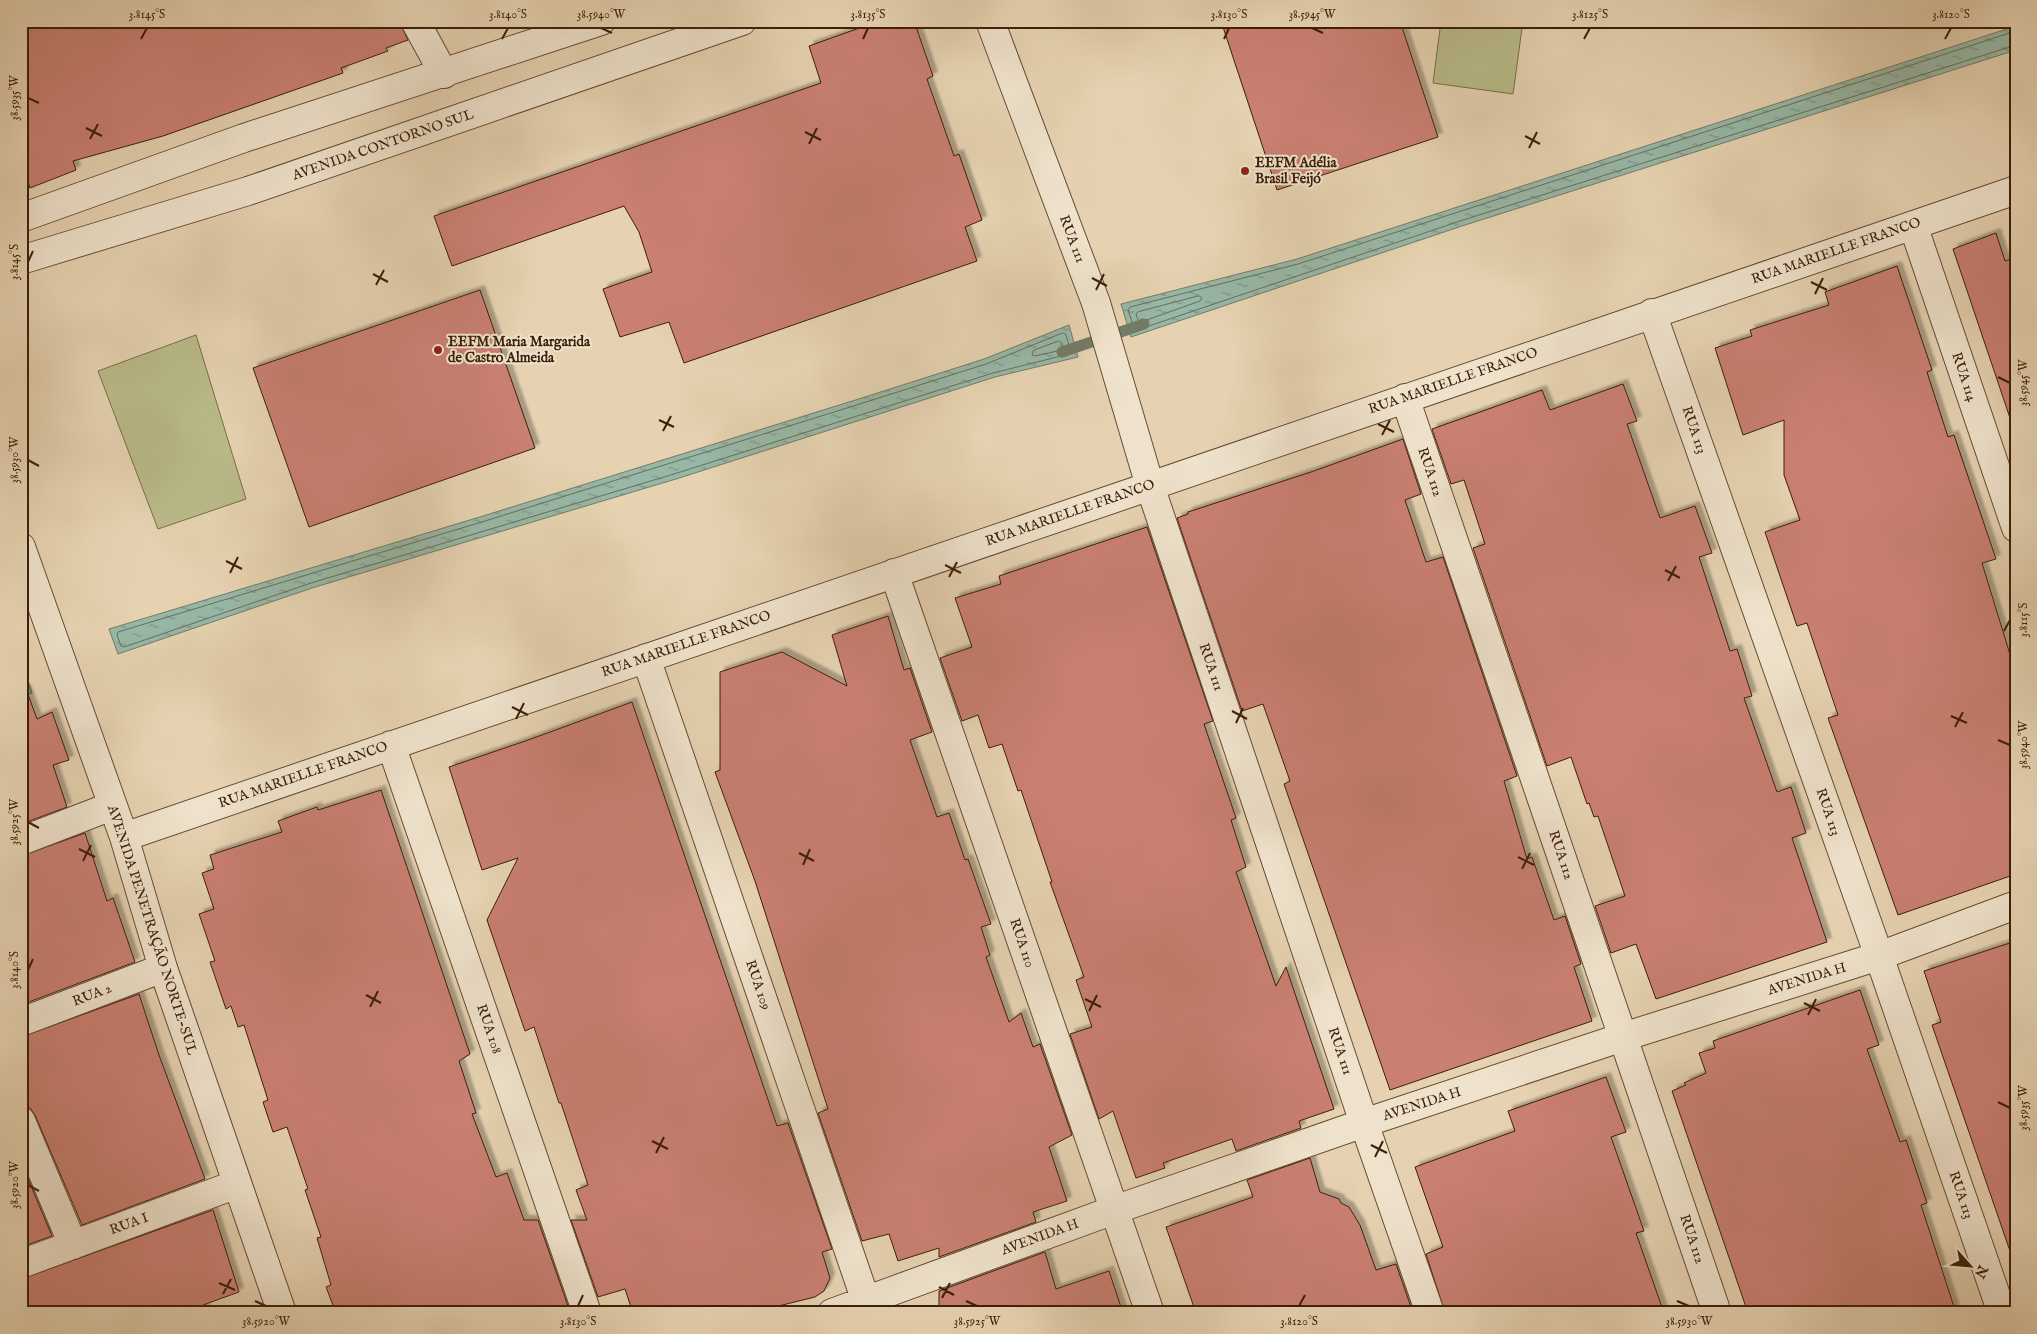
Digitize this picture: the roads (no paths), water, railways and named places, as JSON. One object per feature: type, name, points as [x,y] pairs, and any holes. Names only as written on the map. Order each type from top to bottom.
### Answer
[{"type":"street","points":[[415,21],[444,74]]},
{"type":"street","points":[[21,218],[244,138],[602,21]]},
{"type":"street","name":"AVENIDA CONTORNO SUL","points":[[21,260],[248,191],[742,21]]},
{"type":"street","name":"RUA 111","points":[[990,21],[1096,303],[1150,486],[1364,1123],[1430,1313]]},
{"type":"street","name":"RUA MARIELLE FRANCO","points":[[124,837],[2016,190]]},
{"type":"street","name":"RUA 114","points":[[1913,225],[2016,528]]},
{"type":"street","name":"RUA 113","points":[[1652,313],[1879,956],[2002,1313]]},
{"type":"street","name":"RUA 112","points":[[1405,398],[1717,1313]]},
{"type":"street","name":"AVENIDA PENETRAÇÃO NORTE-SUL","points":[[21,547],[124,837],[163,968],[282,1313]]},
{"type":"street","name":"RUA 110","points":[[894,573],[1150,1313]]},
{"type":"street","name":"RUA 109","points":[[646,658],[868,1306]]},
{"type":"street","name":"RUA 108","points":[[391,745],[587,1313]]},
{"type":"street","points":[[21,842],[112,806]]},
{"type":"street","name":"AVENIDA H","points":[[832,1313],[868,1306],[1114,1210],[1364,1123],[1623,1037],[1879,956],[2016,905]]},
{"type":"street","name":"RUA 2","points":[[21,1022],[163,968]]},
{"type":"street","points":[[21,1121],[73,1245]]},
{"type":"street","name":"RUA I","points":[[21,1264],[238,1184]]},
{"type":"water","points":[[2016,26],[2016,50],[1462,226],[1131,337],[1121,304],[1297,259]]},
{"type":"water","points":[[1069,325],[1078,357],[995,377],[676,479],[312,588],[118,654],[109,629],[483,516],[865,397],[984,359]]},
{"type":"water","points":[[24,668],[32,693],[21,697],[21,670]]},
{"type":"waterway","points":[[1062,352],[1144,324]]},
{"type":"place","name":"EEFM Adélia Brasil Feijó","points":[[1245,171]]},
{"type":"place","name":"EEFM Maria Margarida de Castro Almeida","points":[[438,350]]}]
